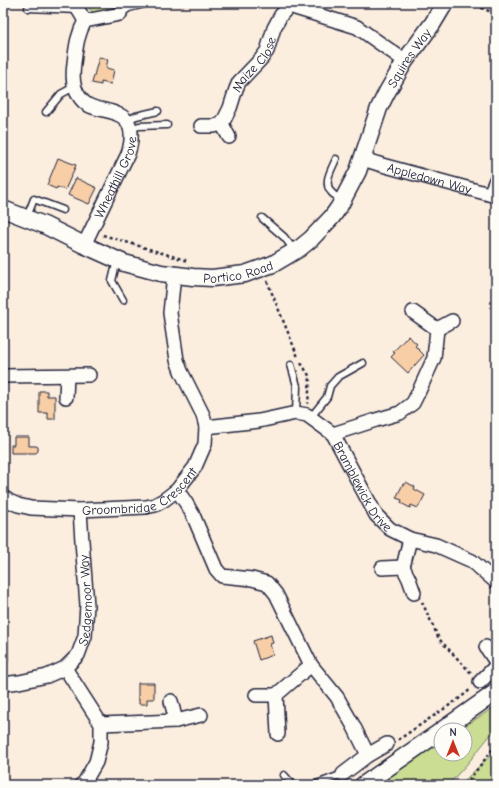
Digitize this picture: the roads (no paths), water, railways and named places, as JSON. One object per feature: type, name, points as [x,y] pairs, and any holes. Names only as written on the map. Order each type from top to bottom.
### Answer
[{"type":"street","name":"Squires Way","points":[[386,92],[405,61],[433,23],[445,3]]},
{"type":"street","name":"Maize Close","points":[[222,124],[230,108],[239,82],[267,51],[274,28],[281,15],[290,5],[357,27],[405,61]]},
{"type":"street","points":[[77,8],[85,21]]},
{"type":"street","points":[[85,21],[120,14]]},
{"type":"street","points":[[74,87],[73,76],[76,46],[85,21]]},
{"type":"street","name":"Wheathill Grove","points":[[74,87],[86,104],[91,107],[117,113],[123,117],[129,125],[132,140],[128,154],[87,238]]},
{"type":"street","name":"Portico Road","points":[[4,212],[87,238],[117,260],[150,271],[174,275],[212,278],[245,274],[273,264],[295,251],[321,230],[332,217],[343,200],[358,171],[379,108],[386,92]]},
{"type":"street","points":[[201,126],[214,126],[222,124],[229,137]]},
{"type":"street","name":"Appledown Way","points":[[363,159],[493,195]]},
{"type":"street","points":[[493,195],[496,180]]},
{"type":"street","name":"Groombridge Crescent","points":[[3,496],[9,501],[18,505],[32,508],[80,510],[146,507],[156,505],[177,490],[195,467],[205,444],[206,427],[203,415],[177,360],[170,313],[174,275]]},
{"type":"street","points":[[413,312],[437,329]]},
{"type":"street","points":[[437,329],[452,321]]},
{"type":"street","points":[[333,434],[400,413],[413,403],[434,358],[437,329]]},
{"type":"street","points":[[3,376],[89,375]]},
{"type":"street","points":[[66,397],[67,376]]},
{"type":"street","name":"Bramblewick Drive","points":[[206,427],[259,420],[296,413],[311,417],[333,434],[376,515],[390,529],[410,538],[436,545],[472,561],[496,582]]},
{"type":"street","points":[[177,490],[193,515],[216,569],[222,576],[252,579],[267,583],[276,594],[311,665],[337,697],[368,755]]},
{"type":"street","name":"Sedgemoor Way","points":[[3,684],[47,676],[65,668],[78,655],[85,636],[87,605],[80,510]]},
{"type":"street","points":[[410,538],[403,567],[414,594]]},
{"type":"street","points":[[382,568],[403,567]]},
{"type":"street","points":[[486,647],[496,662]]},
{"type":"street","points":[[256,695],[276,695],[311,665]]},
{"type":"street","points":[[480,682],[496,666]]},
{"type":"street","points":[[65,668],[101,724],[101,742],[96,762],[84,783],[81,785]]},
{"type":"street","points":[[453,722],[496,692]]},
{"type":"street","points":[[276,695],[278,734]]},
{"type":"street","points":[[171,701],[176,721]]},
{"type":"street","points":[[101,724],[176,721],[201,715]]},
{"type":"street","points":[[363,785],[433,736]]},
{"type":"street","points":[[343,774],[368,755],[386,744]]},
{"type":"lane","points":[[120,14],[129,8],[149,3]]},
{"type":"lane","points":[[28,8],[77,8]]},
{"type":"lane","points":[[46,112],[61,94],[74,87]]},
{"type":"lane","points":[[129,125],[136,116],[158,111]]},
{"type":"lane","points":[[129,125],[168,125]]},
{"type":"lane","points":[[336,158],[327,180],[328,189],[332,194],[343,200]]},
{"type":"lane","points":[[27,218],[34,199],[63,210]]},
{"type":"lane","points":[[262,218],[284,237],[295,251]]},
{"type":"lane","points":[[117,260],[112,281],[123,300]]},
{"type":"lane","points":[[311,417],[327,397],[330,386],[338,377],[363,363]]},
{"type":"lane","points":[[291,365],[297,386],[296,413]]},
{"type":"lane","points":[[314,785],[343,774]]},
{"type":"lane","points":[[284,775],[294,785]]}]
